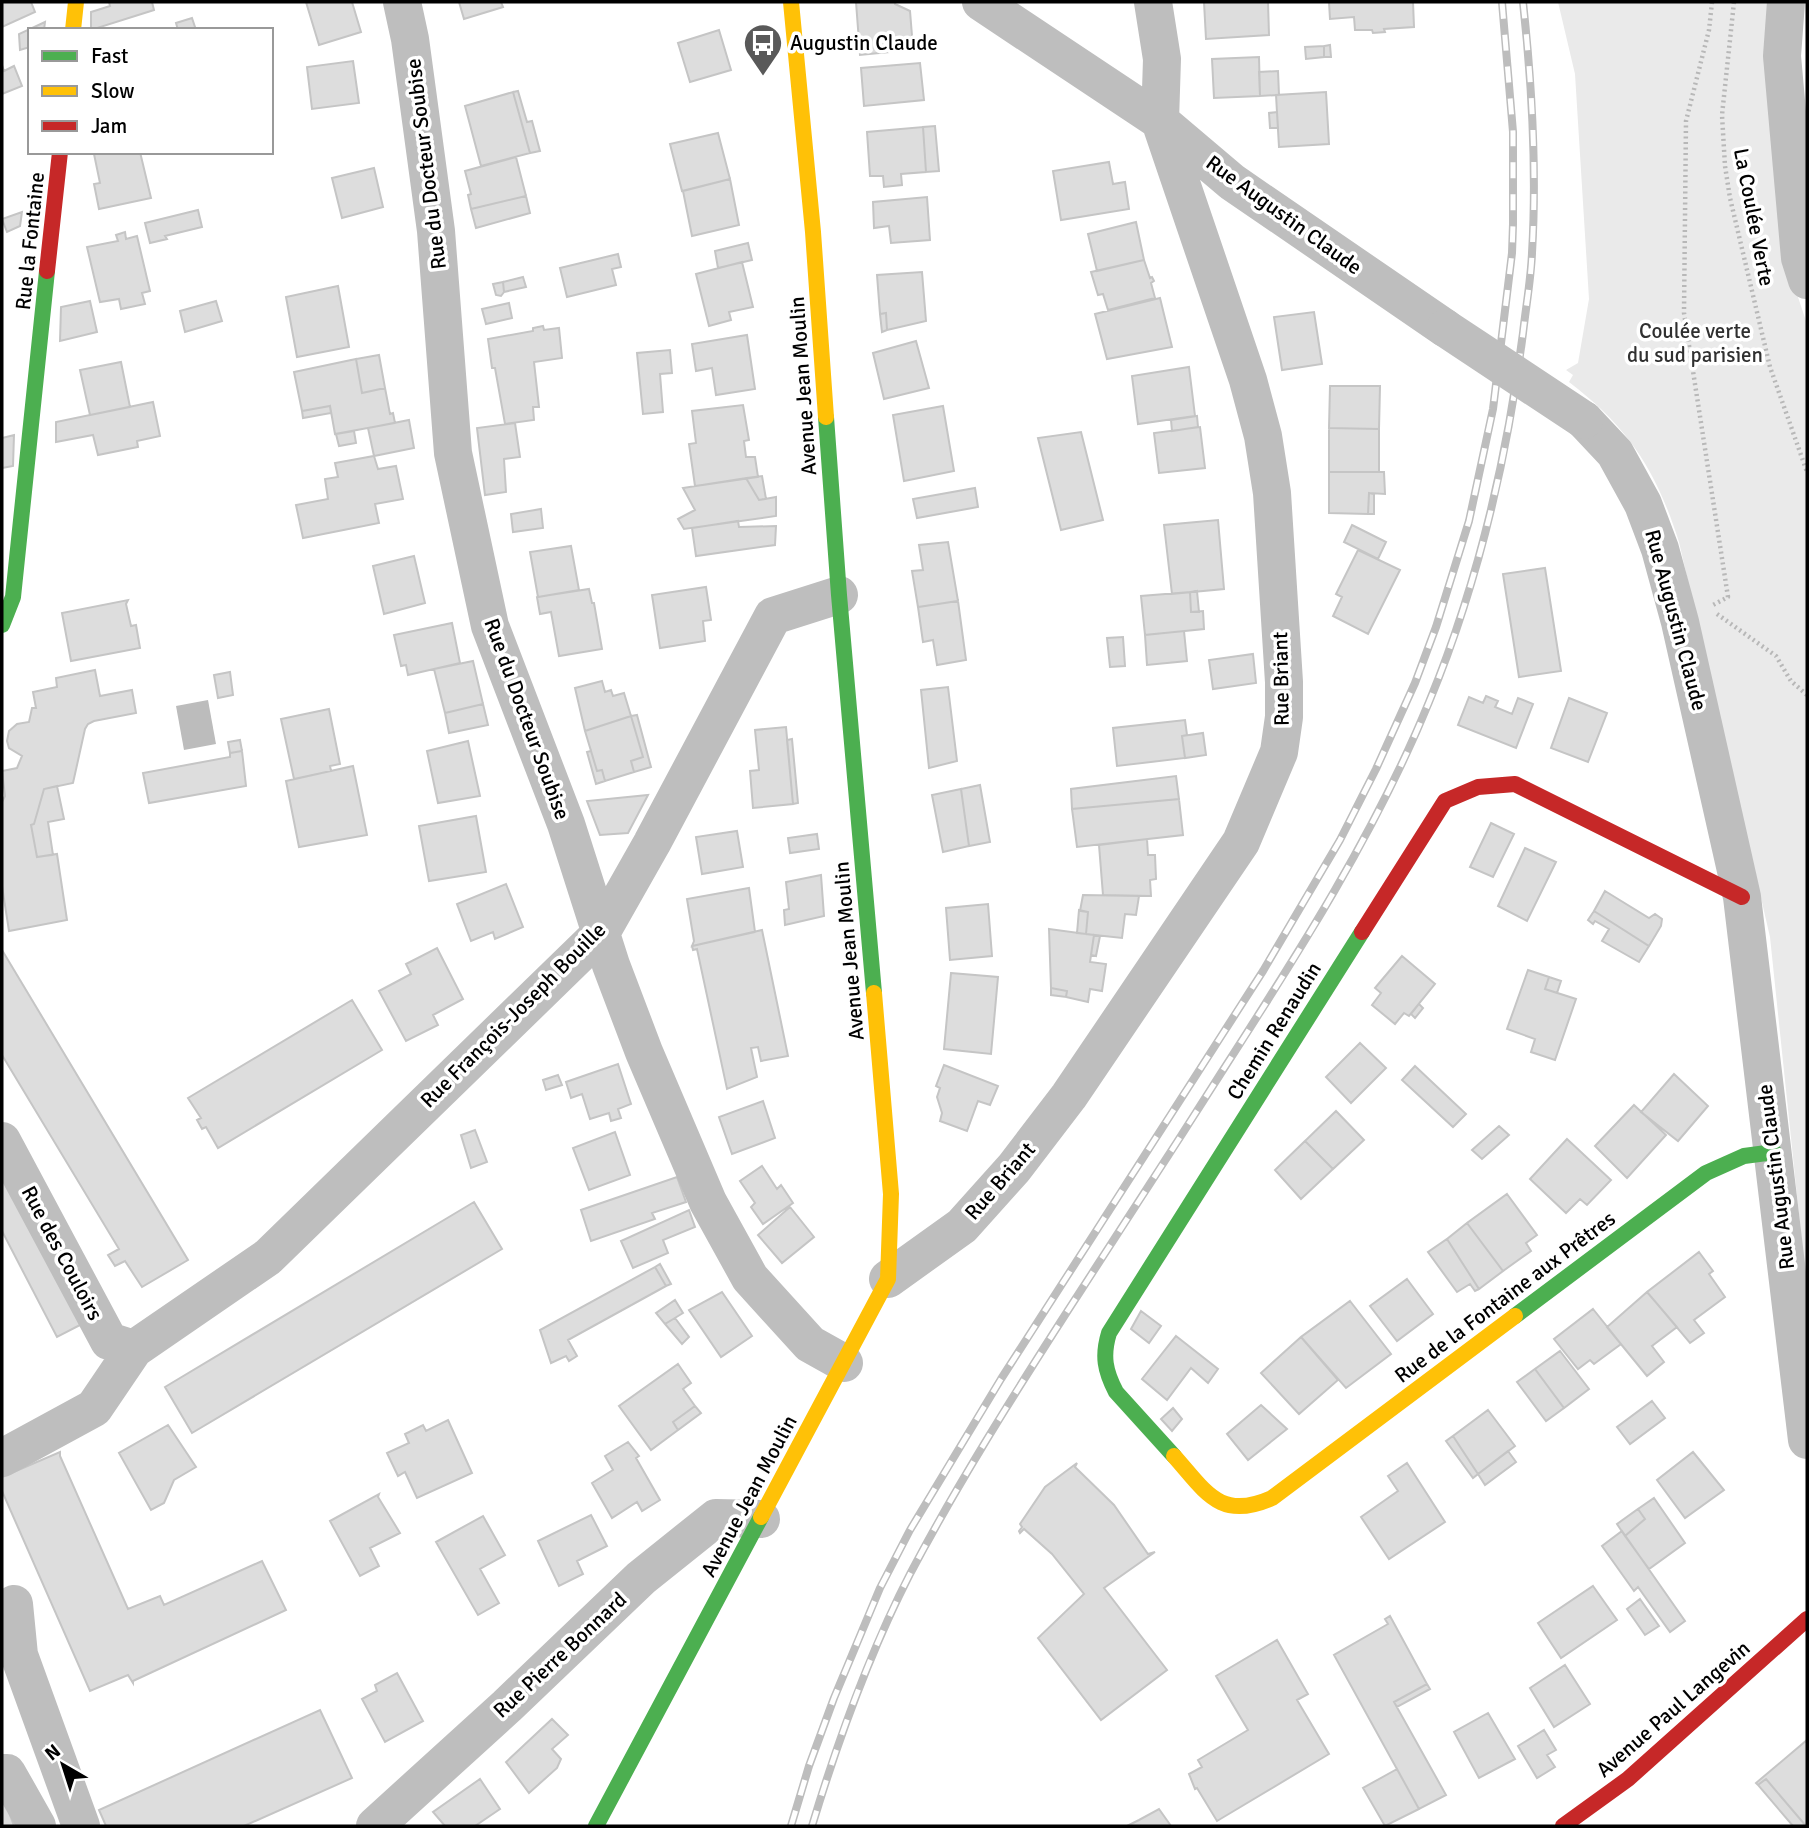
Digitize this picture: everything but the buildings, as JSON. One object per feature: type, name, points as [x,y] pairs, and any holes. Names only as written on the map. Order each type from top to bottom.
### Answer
[{"type":"street","points":[[73,28],[76,2]]},
{"type":"street","name":"Rue du Docteur Soubise","points":[[402,2],[410,39],[436,231],[453,453],[490,626],[566,824],[601,933],[644,1052],[703,1190],[750,1278],[810,1344],[844,1363]]},
{"type":"street","name":"Avenue Jean Moulin","points":[[596,1826],[888,1279],[891,1194],[839,595],[812,219],[791,2]]},
{"type":"street","name":"Rue Augustin Claude","points":[[981,2],[1160,121],[1232,182],[1584,420],[1615,453],[1643,504],[1660,549],[1680,622],[1742,897],[1807,1440]]},
{"type":"street","name":"Rue Briant","points":[[888,1279],[962,1226],[1014,1168],[1069,1096],[1241,842],[1279,752],[1284,717],[1284,682],[1272,493],[1263,436],[1248,380],[1160,121],[1162,59],[1153,2]]},
{"type":"street","points":[[1786,2],[1782,56],[1800,258],[1807,280]]},
{"type":"street","name":"Rue la Fontaine","points":[[2,625],[13,597],[60,154]]},
{"type":"street","name":"Rue François-Joseph Bouille","points":[[134,1349],[268,1257],[601,933],[773,616],[839,595]]},
{"type":"street","name":"Chemin Renaudin","points":[[1272,1497],[1241,1508],[1226,1506],[1210,1496],[1116,1392],[1108,1377],[1103,1350],[1109,1333],[1445,801],[1479,786],[1495,783],[1515,784],[1742,897]]},
{"type":"street","name":"Rue des Couloirs","points":[[2,1141],[109,1342],[134,1349]]},
{"type":"street","name":"Rue de la Fontaine aux Prêtres","points":[[1272,1497],[1706,1173],[1744,1156],[1774,1152]]},
{"type":"street","points":[[2,1458],[94,1408],[134,1349]]},
{"type":"street","name":"Rue Pierre Bonnard","points":[[375,1826],[508,1706],[641,1578],[716,1518],[761,1519]]},
{"type":"street","points":[[14,1604],[19,1655],[81,1826]]},
{"type":"street","name":"Avenue Paul Langevin","points":[[1563,1826],[1628,1779],[1807,1619]]},
{"type":"street","points":[[2,1773],[8,1773],[37,1826]]},
{"type":"path","points":[[1712,2],[1709,30],[1686,121],[1684,313],[1728,597],[1707,608],[1776,656],[1791,681],[1807,695]]},
{"type":"path","name":"La Coulée Verte","points":[[1734,2],[1722,115],[1725,166],[1730,198],[1770,367],[1807,472]]},
{"type":"green space","name":"Coulée verte du sud parisien","points":[[1558,2],[1775,2],[1789,270],[1807,324],[1807,1291],[1770,937],[1679,542],[1661,493],[1638,452],[1608,416],[1569,382],[1573,375],[1566,370],[1578,363],[1589,299],[1575,74]]},
{"type":"shaded area","points":[[208,700],[216,744],[184,750],[176,706]]},
{"type":"railway","points":[[791,1826],[834,1698],[880,1588],[910,1530],[1001,1379],[1263,971],[1340,840],[1415,683],[1436,627],[1469,521],[1493,409],[1512,253],[1513,224],[1513,132],[1502,2]]},
{"type":"railway","points":[[812,1826],[868,1666],[895,1604],[928,1541],[1025,1378],[1308,936],[1385,798],[1429,702],[1462,612],[1488,520],[1508,427],[1530,283],[1534,159],[1523,2]]},
{"type":"traffic: fast","points":[[2,625],[13,597],[47,271]]},
{"type":"traffic: fast","points":[[826,417],[874,993]]},
{"type":"traffic: fast","points":[[1174,1456],[1116,1392],[1106,1363],[1109,1333],[1362,932]]},
{"type":"traffic: fast","points":[[1515,1316],[1706,1173],[1744,1156],[1774,1152]]},
{"type":"traffic: fast","points":[[596,1826],[761,1517]]},
{"type":"traffic: slow","points":[[73,28],[76,2]]},
{"type":"traffic: slow","points":[[791,2],[813,232],[826,417]]},
{"type":"traffic: slow","points":[[761,1517],[888,1279],[891,1194],[874,993]]},
{"type":"traffic: slow","points":[[1174,1456],[1205,1491],[1227,1504],[1239,1506],[1272,1498],[1515,1316]]},
{"type":"traffic: jam","points":[[47,271],[60,154]]},
{"type":"traffic: jam","points":[[1362,932],[1445,801],[1478,787],[1515,784],[1742,897]]},
{"type":"traffic: jam","points":[[1563,1826],[1628,1779],[1807,1619]]},
{"type":"place","name":"Augustin Claude","points":[[763,77]]}]
